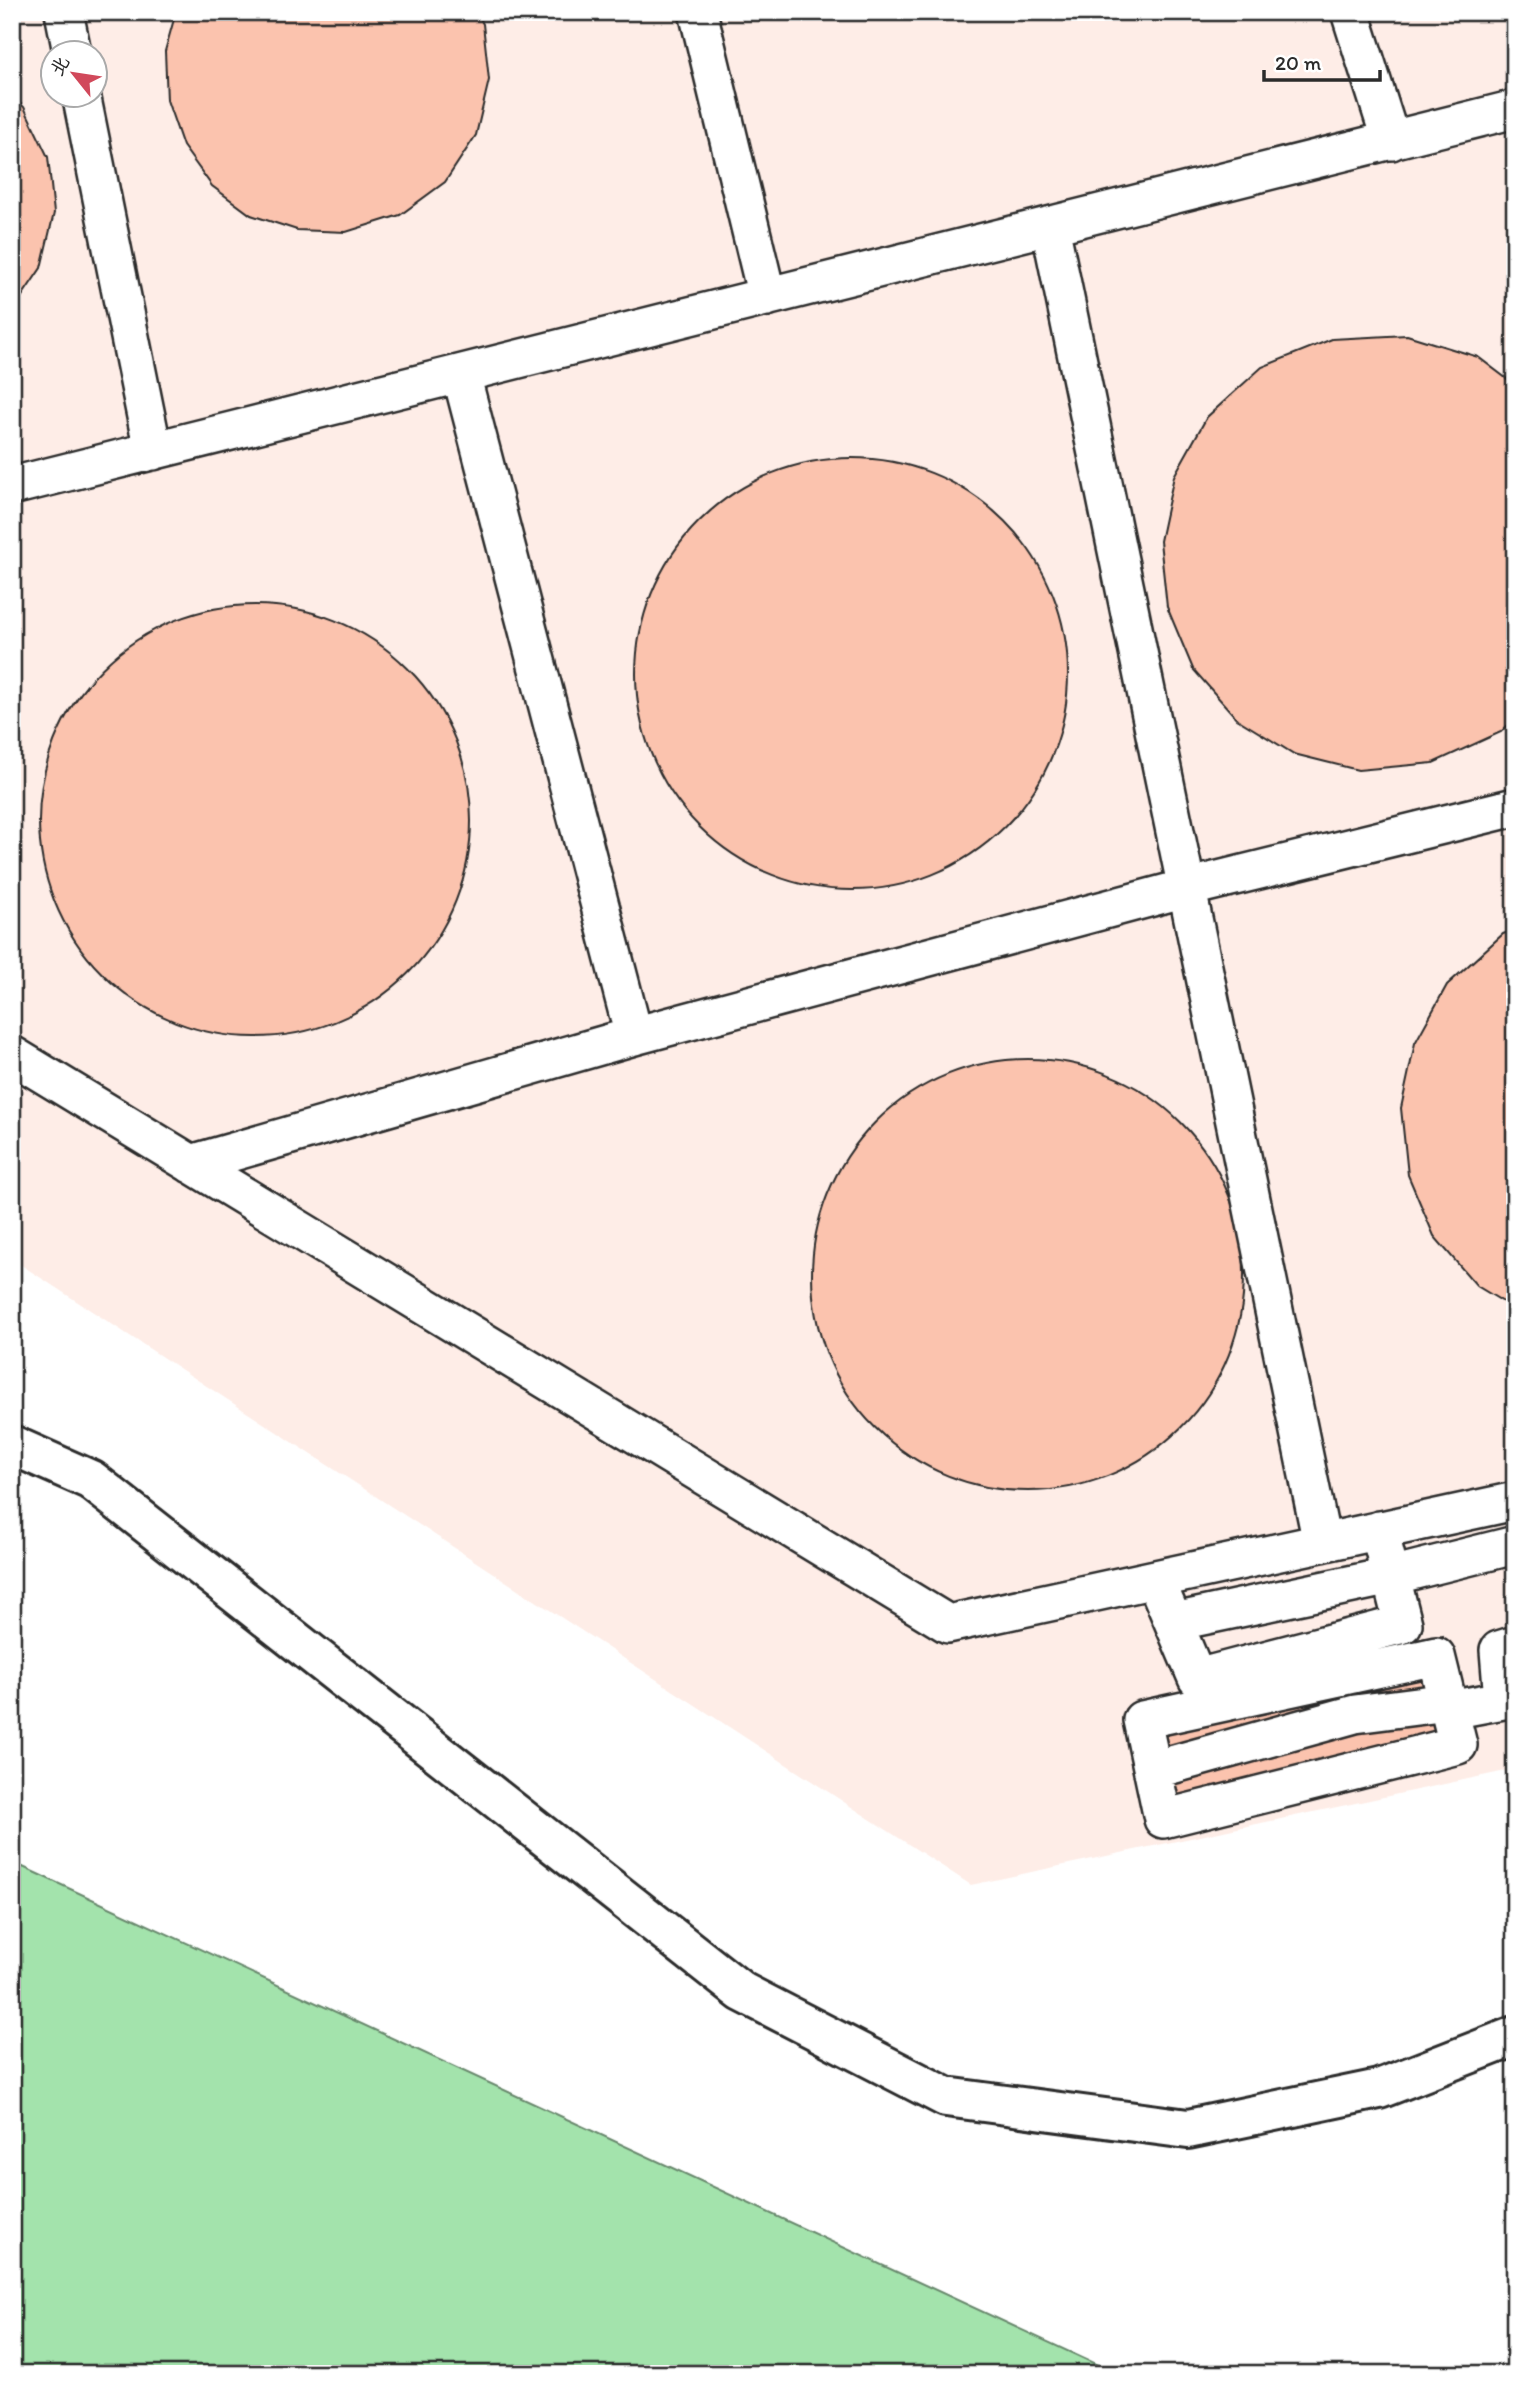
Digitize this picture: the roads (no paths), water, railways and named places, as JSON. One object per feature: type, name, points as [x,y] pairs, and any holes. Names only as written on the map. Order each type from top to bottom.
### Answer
[{"type":"main road","points":[[12,1445],[91,1480],[742,1992],[946,2097],[1188,2129],[1379,2089],[1515,2036]]},
{"type":"street","points":[[64,12],[69,38]]},
{"type":"street","points":[[698,12],[767,297]]},
{"type":"street","points":[[1350,12],[1391,141]]},
{"type":"street","points":[[84,108],[153,451]]},
{"type":"street","points":[[12,486],[1515,110]]},
{"type":"street","points":[[1050,226],[1322,1543]]},
{"type":"street","points":[[461,374],[635,1036]]},
{"type":"street","points":[[191,1164],[635,1036],[1186,888],[1515,807]]},
{"type":"street","points":[[12,1055],[948,1624],[1515,1501]]},
{"type":"street","points":[[1155,1579],[1197,1678],[1259,1683],[1349,1675],[1436,1656],[1458,1745],[1163,1819],[1142,1720],[1259,1683],[1403,1624],[1379,1530]]},
{"type":"street","points":[[1174,1622],[1391,1576],[1515,1545]]},
{"type":"street","points":[[1256,1796],[1245,1744],[1259,1683],[1264,1604],[1260,1556]]},
{"type":"street","points":[[1153,1770],[1355,1714],[1503,1700],[1499,1650],[1515,1646]]},
{"type":"street","points":[[1349,1675],[1364,1768]]}]
